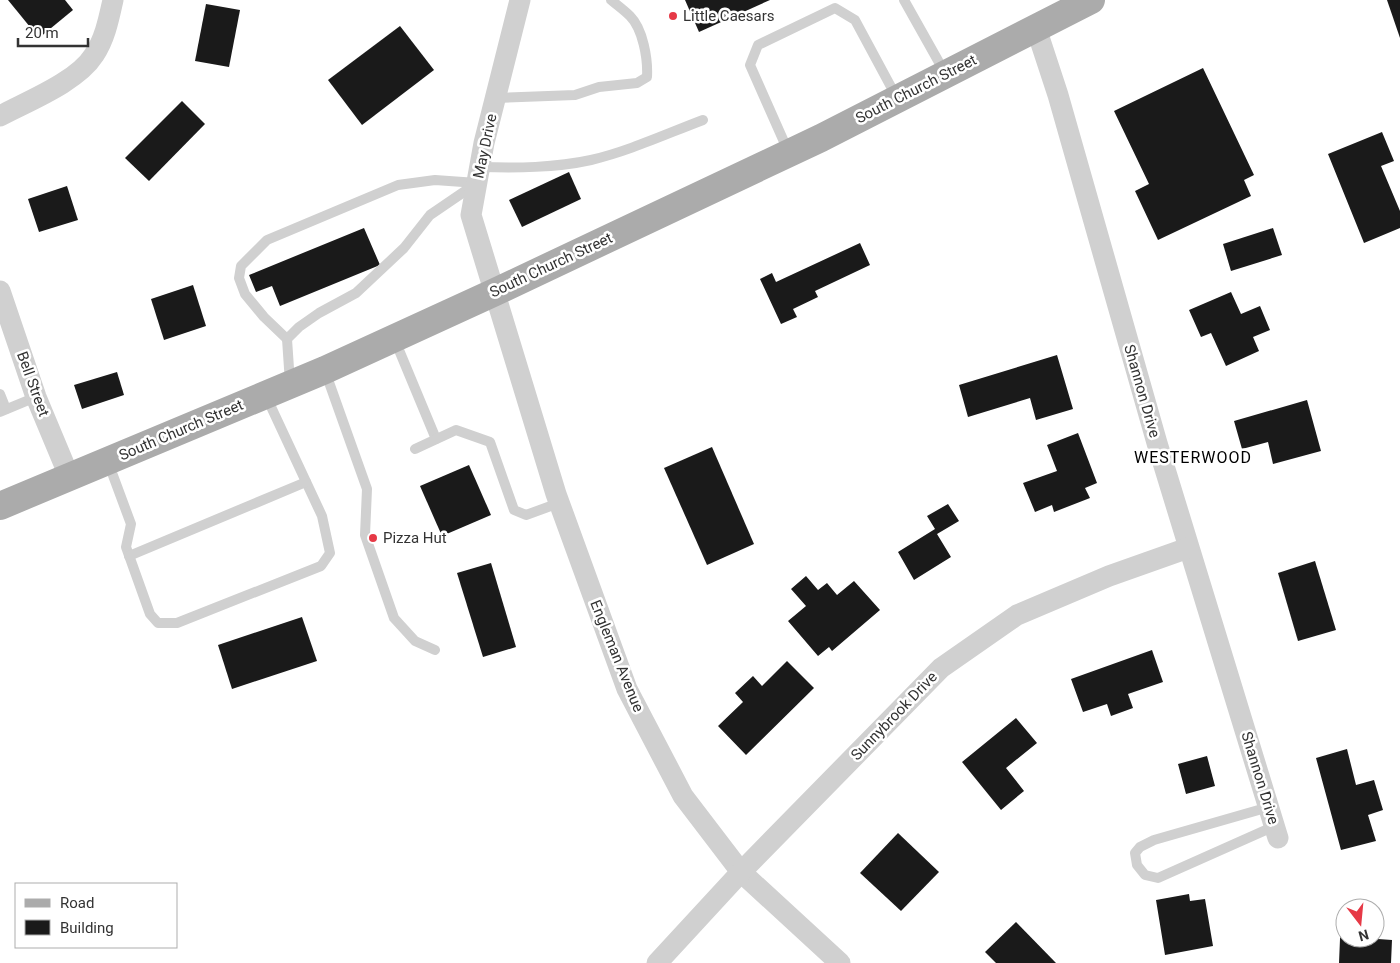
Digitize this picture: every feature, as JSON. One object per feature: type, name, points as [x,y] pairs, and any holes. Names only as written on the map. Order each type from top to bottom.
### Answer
[{"type":"main road","name":"South Church Street","points":[[0,506],[290,385],[394,338],[790,153],[1091,0]]},
{"type":"street","points":[[0,116],[74,75],[94,56],[107,24],[113,0]]},
{"type":"street","name":"May Drive","points":[[493,292],[471,215],[495,98],[520,0]]},
{"type":"street","name":"Shannon Drive","points":[[1036,28],[1058,95],[1188,548],[1218,638],[1274,824]]},
{"type":"street","name":"Bell Street","points":[[0,291],[36,397],[69,476]]},
{"type":"street","name":"Engleman Avenue","points":[[493,292],[559,503],[627,689],[683,796],[741,872],[840,963]]},
{"type":"street","name":"Sunnybrook Drive","points":[[657,963],[741,872],[941,668],[1016,615],[1109,576],[1188,548]]},
{"type":"lane","points":[[495,98],[575,94],[600,87],[637,83],[646,77],[647,67],[641,37],[631,17],[611,0]]},
{"type":"lane","points":[[904,0],[946,74]]},
{"type":"lane","points":[[790,153],[750,65],[758,45],[835,8],[855,20],[897,99]]},
{"type":"lane","points":[[290,385],[287,339],[245,294],[239,278],[241,266],[267,240],[398,185],[590,160],[703,120]]},
{"type":"lane","points":[[287,339],[299,327],[319,313],[356,293],[404,248],[430,215],[478,175]]},
{"type":"lane","points":[[394,338],[436,439]]},
{"type":"lane","points":[[325,370],[367,490],[366,535],[394,618],[414,641],[435,650]]},
{"type":"lane","points":[[0,394],[3,410],[36,397]]},
{"type":"lane","points":[[108,461],[131,524],[126,547],[150,614],[158,623],[177,623],[321,566],[330,553],[322,516],[265,395]]},
{"type":"lane","points":[[415,449],[456,430],[490,442],[514,510],[526,515],[559,503]]},
{"type":"lane","points":[[129,556],[306,482]]},
{"type":"lane","points":[[1274,824],[1158,878],[1145,876],[1137,865],[1135,853],[1140,847],[1154,840],[1274,824]]},
{"type":"building","points":[[8,0],[65,0],[73,10],[39,38]]},
{"type":"building","points":[[685,0],[770,0],[699,32]]},
{"type":"building","points":[[1387,0],[1400,0],[1400,38]]},
{"type":"building","points":[[206,4],[240,10],[229,67],[195,61]]},
{"type":"building","points":[[400,26],[434,70],[362,125],[328,80]]},
{"type":"building","points":[[1203,68],[1254,175],[1244,180],[1251,196],[1158,240],[1135,191],[1149,184],[1114,111]]},
{"type":"building","points":[[182,101],[205,124],[149,181],[125,158]]},
{"type":"building","points":[[1382,132],[1394,161],[1381,166],[1400,211],[1400,228],[1364,243],[1328,154]]},
{"type":"building","points":[[569,172],[581,199],[522,227],[509,200]]},
{"type":"building","points":[[67,186],[78,220],[39,232],[28,199]]},
{"type":"building","points":[[364,228],[380,265],[280,306],[272,286],[256,292],[249,275]]},
{"type":"building","points":[[1273,228],[1282,255],[1231,271],[1223,244]]},
{"type":"building","points":[[860,243],[870,265],[815,291],[818,297],[793,309],[797,317],[781,324],[760,279],[772,273],[776,282]]},
{"type":"building","points":[[193,285],[206,326],[164,340],[151,299]]},
{"type":"building","points":[[1231,292],[1241,314],[1260,306],[1270,330],[1253,337],[1259,351],[1226,366],[1211,333],[1201,337],[1189,310]]},
{"type":"building","points":[[1057,355],[1073,409],[1036,420],[1030,398],[968,417],[959,385]]},
{"type":"building","points":[[117,372],[124,395],[82,409],[74,385]]},
{"type":"building","points":[[1307,400],[1321,451],[1273,464],[1268,442],[1242,449],[1234,421]]},
{"type":"building","points":[[1078,433],[1097,483],[1085,488],[1090,498],[1054,512],[1052,505],[1035,512],[1023,483],[1057,471],[1047,445]]},
{"type":"building","points":[[712,447],[754,544],[707,565],[664,468]]},
{"type":"building","points":[[469,465],[491,515],[442,536],[420,486]]},
{"type":"building","points":[[948,504],[959,521],[937,534],[951,557],[914,580],[898,552],[935,529],[927,516]]},
{"type":"building","points":[[1315,561],[1336,630],[1298,641],[1278,573]]},
{"type":"building","points":[[491,563],[516,647],[483,657],[457,573]]},
{"type":"building","points":[[806,576],[818,590],[827,583],[837,595],[854,581],[880,610],[832,651],[829,647],[818,656],[788,621],[806,606],[791,589]]},
{"type":"building","points":[[302,617],[317,661],[232,689],[218,645]]},
{"type":"building","points":[[1152,650],[1163,682],[1128,694],[1133,708],[1111,716],[1107,704],[1083,712],[1071,679]]},
{"type":"building","points":[[787,661],[814,688],[746,755],[718,726],[743,702],[735,693],[753,676],[762,686]]},
{"type":"building","points":[[1016,718],[1037,743],[1006,768],[1024,791],[1001,810],[962,762]]},
{"type":"building","points":[[1347,749],[1356,785],[1374,780],[1383,810],[1368,815],[1376,841],[1341,850],[1316,758]]},
{"type":"building","points":[[1207,756],[1215,786],[1186,794],[1178,764]]},
{"type":"building","points":[[898,833],[939,872],[901,911],[860,873]]},
{"type":"building","points":[[1189,894],[1190,901],[1205,899],[1213,946],[1165,955],[1156,900]]},
{"type":"building","points":[[1016,922],[1056,963],[996,963],[985,952]]},
{"type":"building","points":[[1385,940],[1392,940],[1391,963],[1339,963],[1340,948],[1385,948]]},
{"type":"place","name":"Little Caesars","points":[[673,16]]},
{"type":"place","name":"Pizza Hut","points":[[373,538]]},
{"type":"district","name":"WESTERWOOD","points":[[1193,457]]}]
